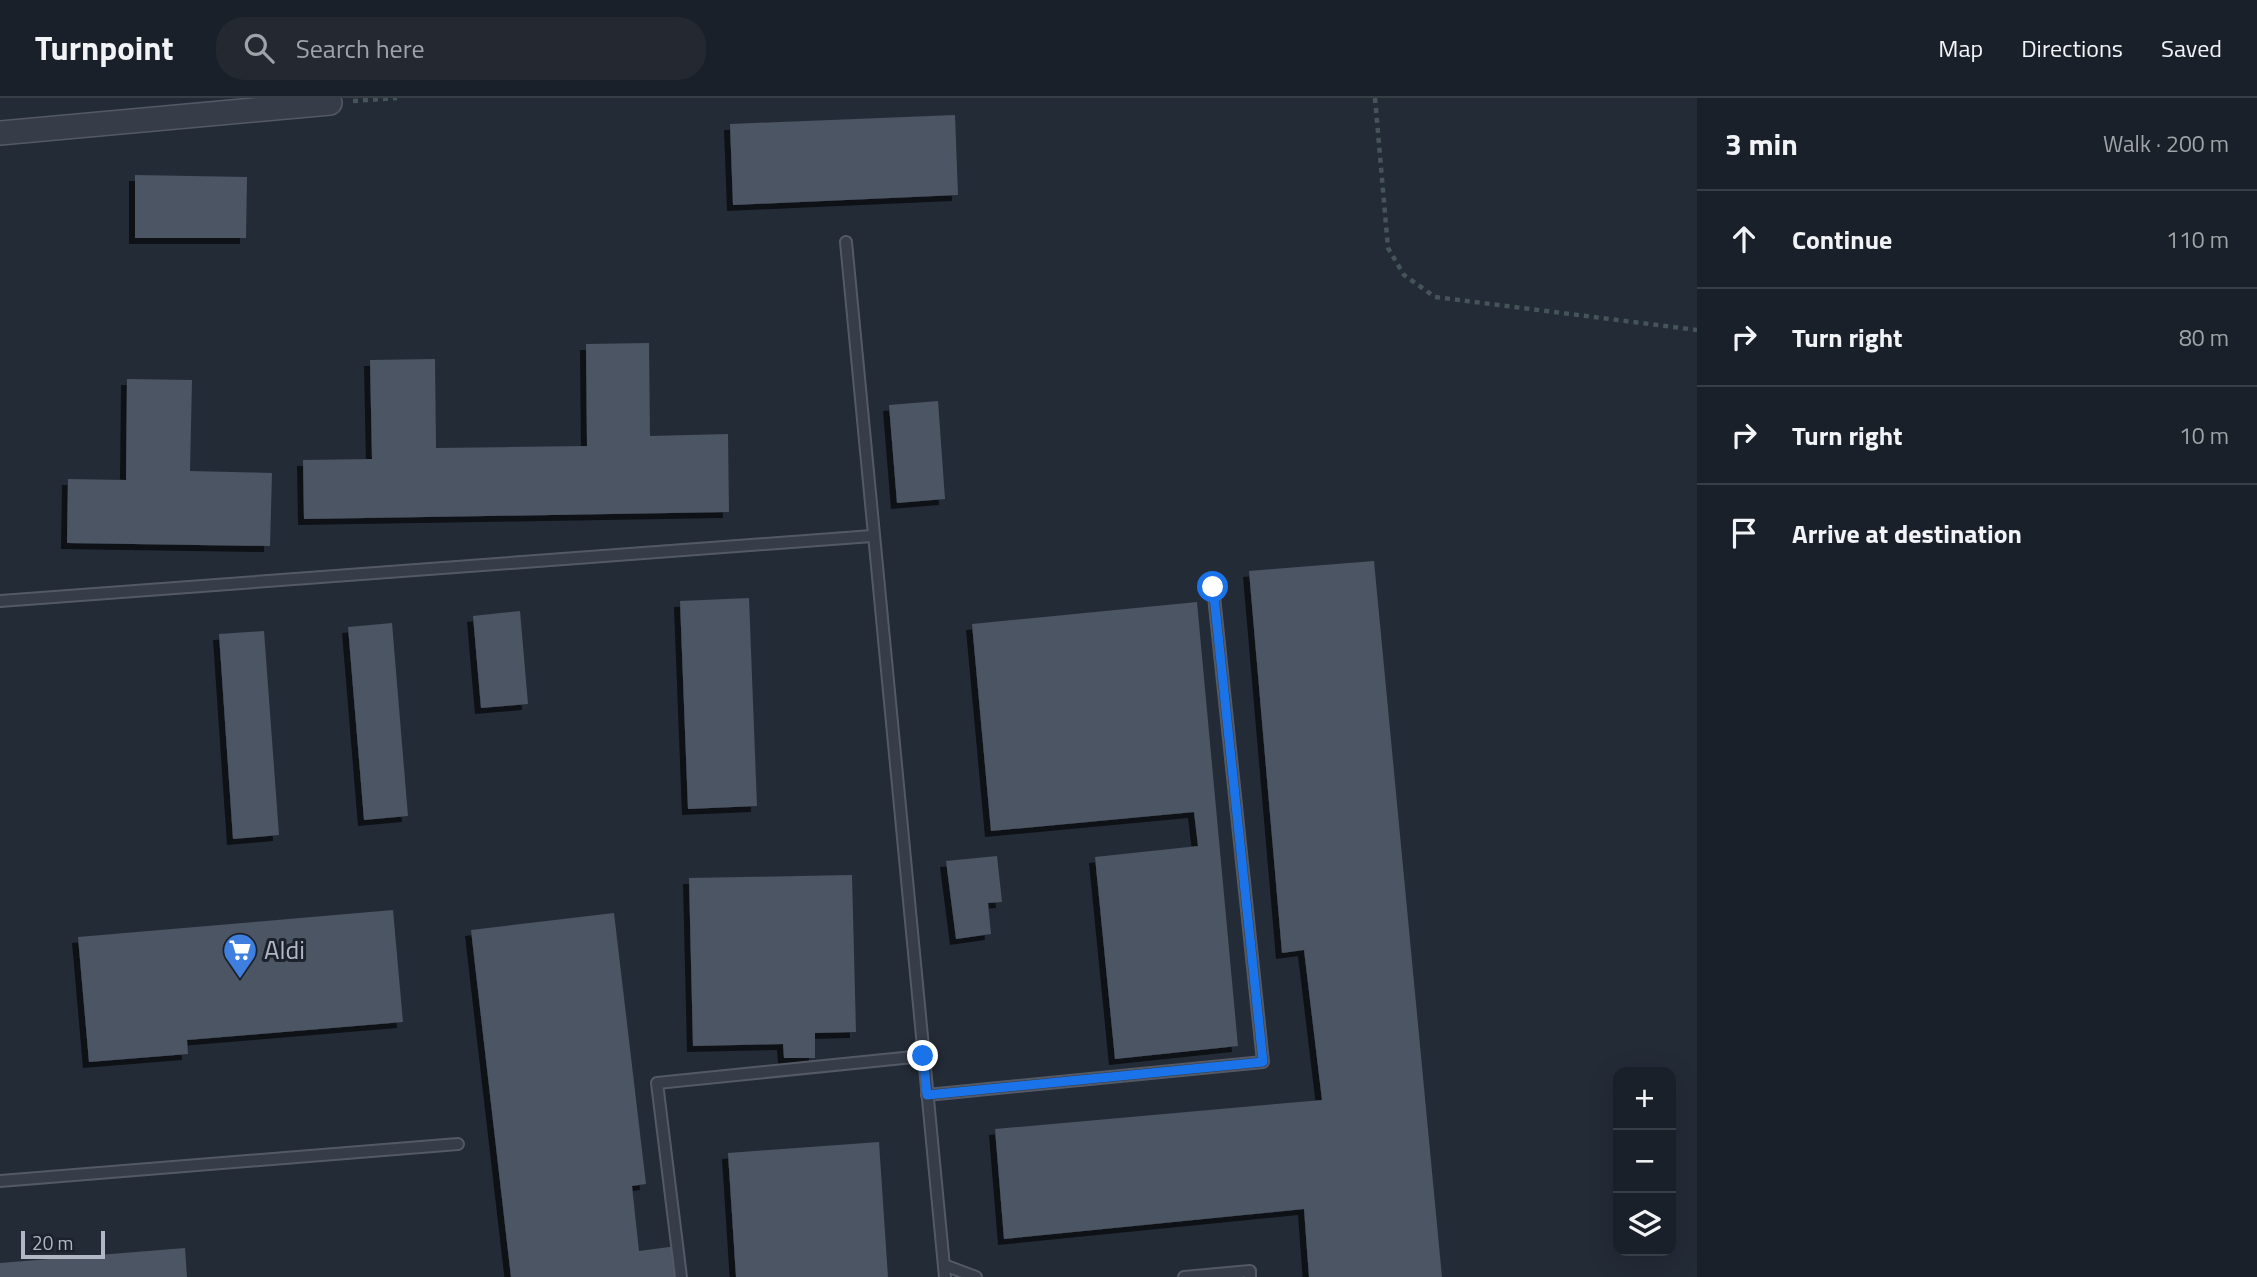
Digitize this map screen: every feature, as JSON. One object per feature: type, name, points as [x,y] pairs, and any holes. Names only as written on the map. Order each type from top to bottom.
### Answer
[{"type":"street","points":[[0,133],[330,103]]},
{"type":"lane","points":[[846,242],[872,536],[945,1277]]},
{"type":"lane","points":[[0,600],[872,536]]},
{"type":"lane","points":[[927,1095],[1263,1062],[1213,587]]},
{"type":"lane","points":[[681,1277],[657,1083],[923,1056]]},
{"type":"lane","points":[[0,1181],[458,1143]]},
{"type":"lane","points":[[944,1265],[976,1277]]},
{"type":"lane","points":[[1184,1277],[1250,1271],[1250,1277]]},
{"type":"path","points":[[330,103],[397,98]]},
{"type":"path","points":[[1375,98],[1388,248],[1404,275],[1435,297],[1697,330]]},
{"type":"building","points":[[955,115],[958,195],[733,205],[730,124]]},
{"type":"building","points":[[135,175],[247,177],[246,238],[135,238]]},
{"type":"building","points":[[649,343],[650,436],[728,434],[729,512],[304,519],[303,460],[372,459],[370,360],[435,359],[436,448],[587,446],[586,344]]},
{"type":"building","points":[[127,379],[192,380],[190,471],[272,473],[270,546],[67,543],[68,479],[126,480]]},
{"type":"building","points":[[938,401],[945,499],[897,503],[889,405]]},
{"type":"building","points":[[1374,561],[1442,1277],[1309,1277],[1304,1209],[1004,1239],[995,1129],[1322,1100],[1304,950],[1282,953],[1249,571]]},
{"type":"building","points":[[749,598],[757,806],[688,809],[680,601]]},
{"type":"building","points":[[1197,602],[1238,1046],[1115,1059],[1095,857],[1198,846],[1194,812],[991,831],[972,624]]},
{"type":"building","points":[[520,611],[528,704],[481,708],[473,616]]},
{"type":"building","points":[[392,623],[408,816],[364,820],[348,627]]},
{"type":"building","points":[[264,631],[279,835],[233,839],[219,634]]},
{"type":"building","points":[[997,856],[1002,902],[988,903],[991,934],[956,939],[946,861]]},
{"type":"building","points":[[852,875],[856,1032],[815,1033],[815,1058],[784,1058],[783,1044],[693,1046],[689,878]]},
{"type":"building","name":"Aldi","points":[[393,910],[403,1022],[187,1040],[188,1054],[89,1062],[78,937]]},
{"type":"building","points":[[614,913],[646,1184],[632,1186],[639,1251],[677,1246],[680,1277],[511,1277],[471,930]]},
{"type":"building","points":[[879,1142],[888,1277],[736,1277],[728,1153]]},
{"type":"building","points":[[185,1248],[187,1277],[0,1277],[0,1263]]},
{"type":"place","name":"Aldi","points":[[240,980]]},
{"type":"route","points":[[923,1056],[927,1095],[1263,1062],[1213,587]]}]
